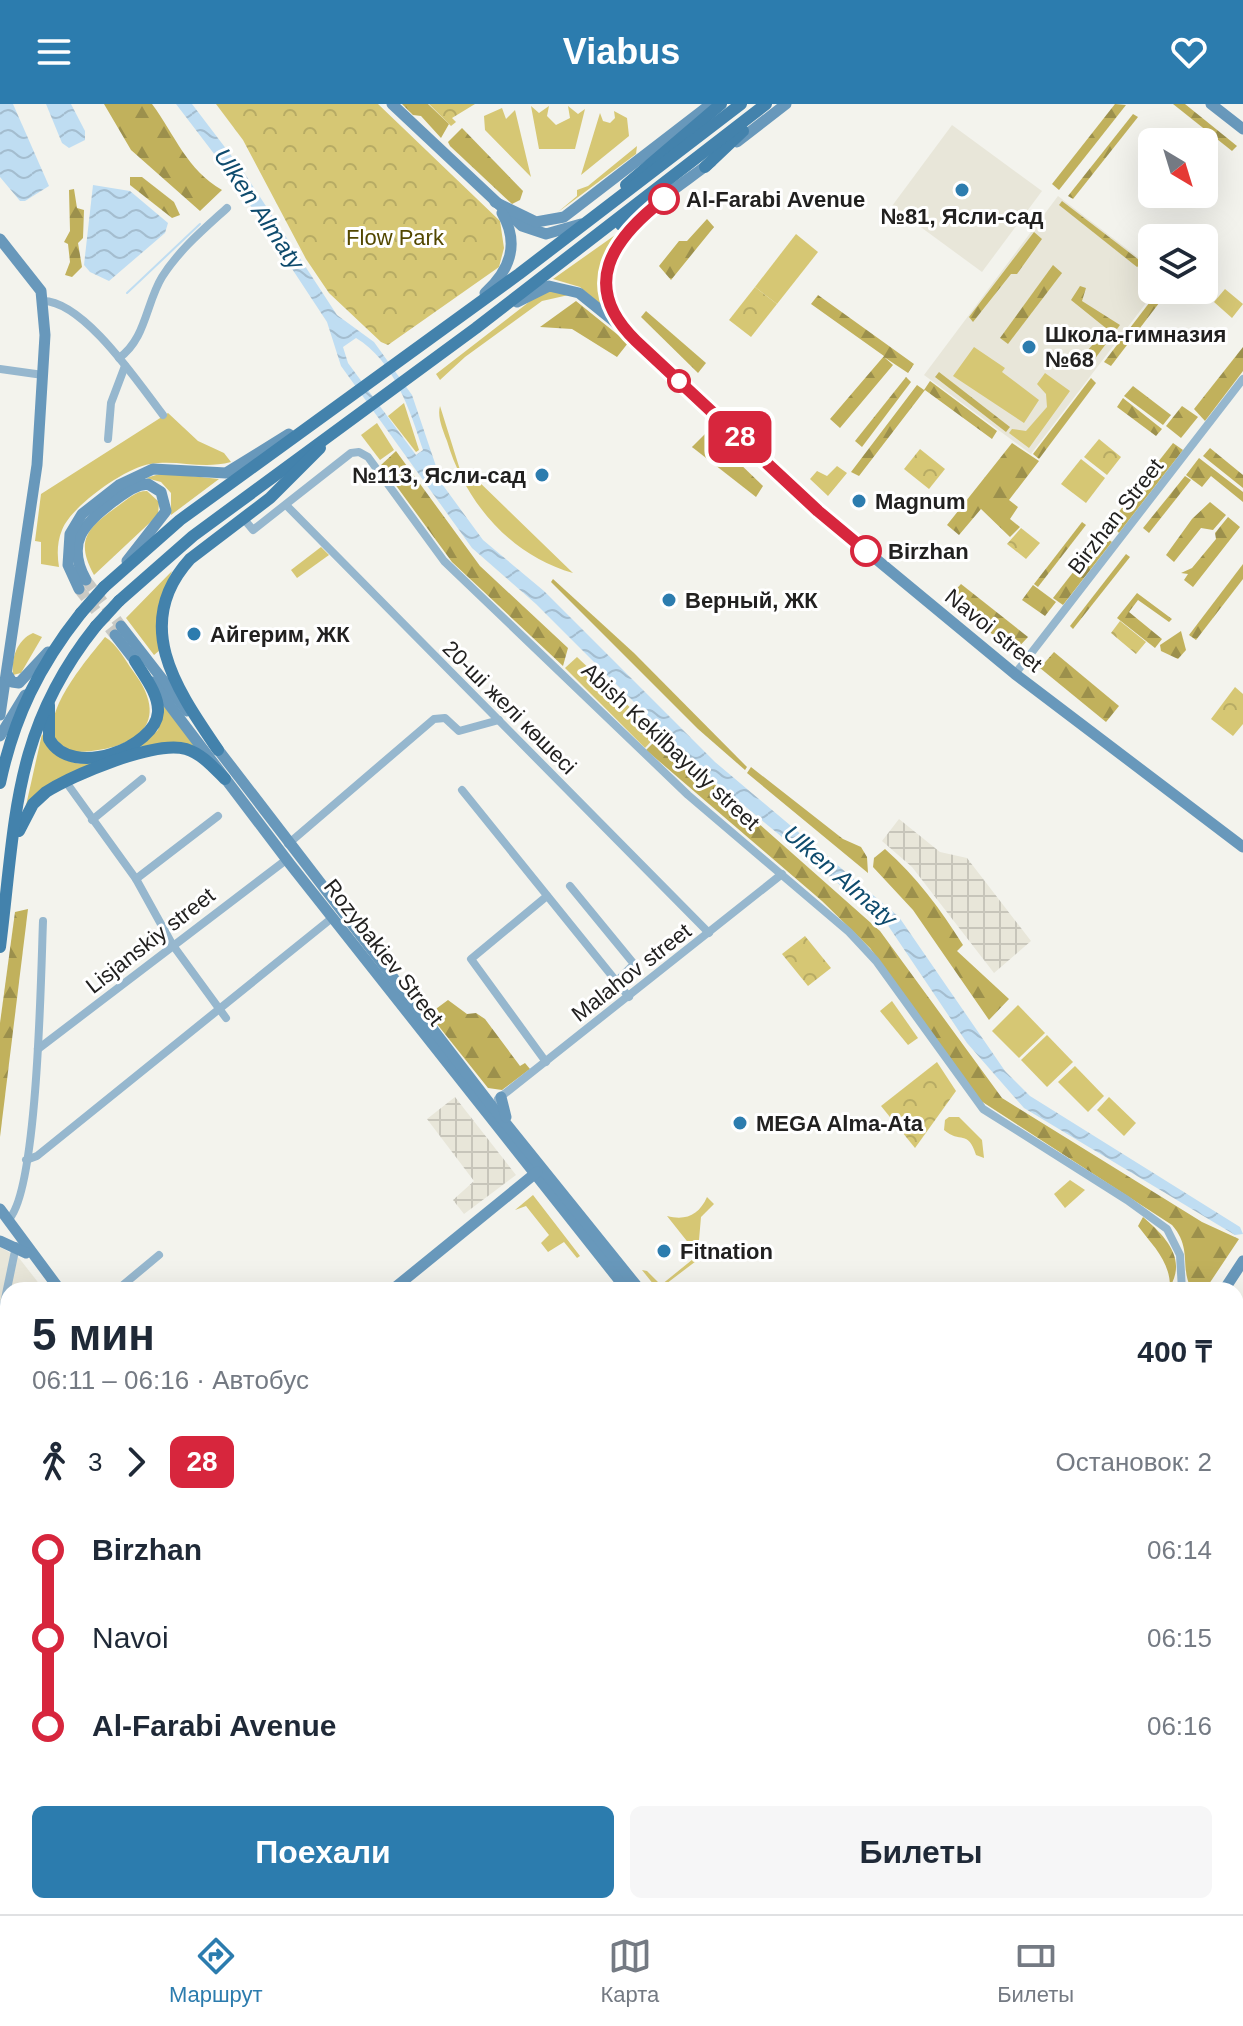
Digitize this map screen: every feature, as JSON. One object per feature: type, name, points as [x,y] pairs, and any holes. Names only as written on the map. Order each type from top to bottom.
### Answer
[{"type":"main road","points":[[392,104],[522,226],[537,232],[556,233],[592,219],[658,154],[721,104]]},
{"type":"main road","points":[[490,198],[536,222],[564,217],[711,104]]},
{"type":"main road","points":[[104,587],[180,520],[592,219],[741,104]]},
{"type":"main road","points":[[705,167],[769,104]]},
{"type":"main road","points":[[0,947],[26,756],[35,726],[60,674],[96,626],[119,601],[193,536],[476,328],[769,104]]},
{"type":"main road","points":[[593,239],[649,210],[786,104]]},
{"type":"main road","points":[[1211,104],[1243,129]]},
{"type":"main road","points":[[465,311],[503,274],[510,256],[510,232],[490,198]]},
{"type":"main road","name":"Navoi street","points":[[626,331],[607,293],[607,266],[621,238],[649,210]]},
{"type":"main road","points":[[0,239],[35,281],[43,301],[43,375],[37,465],[0,715]]},
{"type":"main road","name":"Navoi street","points":[[476,328],[533,292],[559,286],[579,293],[626,331],[818,511],[1015,674],[1243,847]]},
{"type":"main road","points":[[7,674],[12,682],[23,680],[162,519],[166,504],[156,487],[148,484],[133,488],[84,529],[76,555],[82,584],[68,565],[70,534],[82,514],[119,485],[153,469],[226,473],[334,406]]},
{"type":"main road","points":[[218,750],[171,678],[165,655],[165,607],[179,571],[296,473],[345,422]]},
{"type":"main road","name":"Rozybakiev Street","points":[[621,1282],[538,1172],[492,1104],[218,750],[118,630],[135,661],[286,860],[332,918],[492,1104],[503,1113],[533,1157],[538,1172],[633,1282]]},
{"type":"main road","points":[[0,736],[61,638]]},
{"type":"main road","points":[[60,674],[49,705],[49,739],[66,757],[85,760],[138,741],[155,724],[156,698],[135,661]]},
{"type":"main road","points":[[0,783],[16,719],[30,688]]},
{"type":"main road","points":[[13,845],[33,804],[66,782],[148,751],[173,747],[198,755],[225,779]]},
{"type":"main road","points":[[406,1282],[538,1172]]},
{"type":"main road","points":[[0,1209],[54,1282]]},
{"type":"main road","points":[[0,1241],[34,1257]]},
{"type":"main road","points":[[1232,1282],[1243,1261]]},
{"type":"street","points":[[108,439],[111,403],[122,362],[137,340],[165,272],[227,208]]},
{"type":"street","points":[[43,301],[56,301],[70,309],[122,362],[163,415]]},
{"type":"street","points":[[0,369],[43,375]]},
{"type":"street","name":"Birzhan Street","points":[[1015,674],[1243,379]]},
{"type":"street","name":"Abish Kekilbayuly street","points":[[287,506],[295,493],[351,453],[359,452],[368,457],[444,561],[688,795],[849,932],[876,961],[983,1109],[1167,1229],[1180,1255],[1182,1282]]},
{"type":"street","points":[[243,518],[253,530],[287,506]]},
{"type":"street","name":"20-ші желі көшесі","points":[[287,506],[709,933]]},
{"type":"street","points":[[288,844],[434,719],[445,718],[459,731],[499,720]]},
{"type":"street","points":[[92,820],[142,779]]},
{"type":"street","points":[[66,782],[136,879],[172,944],[226,1018]]},
{"type":"street","points":[[462,790],[629,997]]},
{"type":"street","points":[[136,879],[218,816]]},
{"type":"street","name":"Lisjanskiy street","points":[[38,1049],[286,860]]},
{"type":"street","name":"Malahov street","points":[[492,1104],[709,933],[763,886],[782,874]]},
{"type":"street","points":[[570,886],[634,964],[617,981]]},
{"type":"street","points":[[546,1062],[471,959],[547,896]]},
{"type":"street","points":[[26,1160],[37,1156],[217,1007],[332,918]]},
{"type":"street","points":[[8,1220],[18,1207],[26,1160],[38,1049],[43,921]]},
{"type":"street","points":[[9,1282],[16,1246]]},
{"type":"street","points":[[127,1282],[159,1255]]},
{"type":"shaded area","points":[[952,125],[1042,191],[982,272],[892,206]]},
{"type":"shaded area","name":"Школа-гимназия №68","points":[[1058,196],[1138,257],[1138,304],[1145,304],[1031,454],[924,375]]},
{"type":"shaded area","points":[[899,819],[940,852],[967,858],[1031,941],[994,973],[912,867],[882,841]]},
{"type":"shaded area","points":[[455,1097],[516,1175],[464,1214],[453,1200],[474,1181],[427,1119]]},
{"type":"shaded area","points":[[0,1247],[19,1258],[38,1282],[0,1282]]},
{"type":"green space","points":[[104,104],[152,104],[191,162],[222,190],[200,211],[131,150]]},
{"type":"green space","name":"Flow Park","points":[[216,104],[378,104],[500,221],[504,248],[499,267],[388,345],[381,342],[329,293],[306,259],[243,140]]},
{"type":"green space","points":[[402,104],[428,104],[449,124],[441,138],[421,116],[413,115]]},
{"type":"green space","points":[[429,104],[475,104],[452,118],[456,122],[451,126]]},
{"type":"green space","points":[[1115,104],[1126,105],[1059,190],[1052,184]]},
{"type":"green space","points":[[1173,104],[1185,104],[1215,128],[1203,128]]},
{"type":"green space","points":[[531,106],[539,113],[549,106],[547,116],[556,125],[570,118],[568,106],[578,114],[585,109],[575,149],[539,149]]},
{"type":"green space","points":[[502,108],[506,119],[515,110],[531,177],[485,130],[484,116]]},
{"type":"green space","points":[[614,111],[627,118],[629,136],[581,175],[600,113],[603,121],[610,123],[615,118]]},
{"type":"green space","points":[[1133,114],[1138,117],[1073,199],[1068,196]]},
{"type":"green space","points":[[462,128],[523,191],[520,200],[512,204],[450,146],[448,142]]},
{"type":"green space","points":[[1218,131],[1237,146],[1232,151],[1218,140]]},
{"type":"green space","points":[[637,146],[636,154],[558,212],[577,196],[577,190],[588,186]]},
{"type":"green space","points":[[130,177],[142,177],[174,202],[180,215],[172,218],[130,185]]},
{"type":"green space","points":[[74,189],[77,208],[84,210],[83,238],[78,243],[82,267],[72,277],[65,275],[70,262],[68,244],[64,242],[70,231],[69,190]]},
{"type":"green space","points":[[1062,201],[1138,259],[1138,266],[1137,267],[1059,205]]},
{"type":"green space","points":[[707,219],[714,227],[671,280],[659,266],[679,241],[687,241]]},
{"type":"green space","points":[[1034,232],[1042,239],[1017,274],[1011,274],[973,322],[969,317]]},
{"type":"green space","points":[[618,233],[607,254],[603,276],[605,297],[615,318],[580,287],[553,279]]},
{"type":"green space","points":[[796,234],[818,252],[777,304],[755,287]]},
{"type":"green space","points":[[1053,265],[1062,273],[1008,344],[1000,338]]},
{"type":"green space","points":[[1080,286],[1086,288],[1082,301],[1120,325],[1094,360],[1086,352],[1107,329],[1071,300]]},
{"type":"green space","points":[[755,287],[777,304],[751,337],[729,320]]},
{"type":"green space","points":[[1225,289],[1243,304],[1232,318],[1216,304]]},
{"type":"green space","points":[[555,290],[573,294],[542,301],[465,357],[440,380],[436,374],[538,295]]},
{"type":"green space","points":[[818,295],[914,364],[908,373],[884,357],[893,365],[840,428],[830,419],[884,356],[811,304]]},
{"type":"green space","points":[[576,301],[628,343],[617,357],[572,329],[540,327]]},
{"type":"green space","points":[[1148,304],[1158,304],[1111,366],[1104,362]]},
{"type":"green space","points":[[646,311],[706,363],[698,373],[641,317]]},
{"type":"green space","points":[[974,347],[1005,368],[1002,372],[1039,400],[1024,423],[953,376]]},
{"type":"green space","points":[[1243,347],[1243,371],[1205,421],[1194,409]]},
{"type":"green space","points":[[939,372],[1010,427],[1006,432],[935,377]]},
{"type":"green space","points":[[1045,373],[1070,391],[1029,448],[1009,433],[1012,429],[1026,431],[1047,407],[1046,394],[1037,384]]},
{"type":"green space","points":[[906,377],[911,382],[862,447],[855,441]]},
{"type":"green space","points":[[1091,378],[1096,383],[1039,459],[1033,454]]},
{"type":"green space","points":[[930,381],[997,431],[992,439],[925,390],[859,476],[851,472],[917,385],[924,390]]},
{"type":"green space","points":[[1133,386],[1171,415],[1163,425],[1124,396]]},
{"type":"green space","points":[[1123,398],[1162,429],[1156,436],[1117,407]]},
{"type":"green space","points":[[404,403],[419,450],[416,452],[388,416]]},
{"type":"green space","points":[[440,406],[461,473],[473,476],[573,573],[530,554],[494,524],[478,505],[455,463],[441,424]]},
{"type":"green space","points":[[1182,406],[1198,417],[1181,438],[1166,426]]},
{"type":"green space","points":[[168,413],[198,441],[224,453],[231,462],[210,465],[150,464],[127,473],[87,500],[67,520],[59,539],[59,567],[41,564],[41,542],[35,541],[41,494]]},
{"type":"green space","points":[[377,423],[394,450],[380,460],[361,435]]},
{"type":"green space","points":[[707,432],[763,486],[756,497],[692,447]]},
{"type":"green space","points":[[1099,439],[1121,457],[1107,475],[1084,457]]},
{"type":"green space","points":[[1012,443],[1039,461],[1009,500],[1018,507],[1010,519],[1020,527],[1010,537],[981,509],[959,535],[947,525]]},
{"type":"green space","points":[[1173,443],[1183,450],[1119,533],[1110,523]]},
{"type":"green space","points":[[1210,448],[1243,475],[1243,488],[1203,456]]},
{"type":"green space","points":[[920,449],[945,469],[929,489],[904,469]]},
{"type":"green space","points":[[396,451],[480,566],[568,648],[563,666],[452,562],[381,465]]},
{"type":"green space","points":[[1199,458],[1243,492],[1243,502],[1211,476],[1202,487],[1186,475]]},
{"type":"green space","points":[[1081,459],[1105,478],[1086,503],[1061,484]]},
{"type":"green space","points":[[837,466],[847,473],[828,496],[810,479],[817,471],[827,476]]},
{"type":"green space","points":[[163,473],[219,479],[171,515],[171,493],[161,482],[146,478]]},
{"type":"green space","points":[[1185,476],[1191,480],[1149,533],[1143,528]]},
{"type":"green space","points":[[147,491],[159,502],[158,515],[94,575],[85,552],[85,543],[92,528],[128,498]]},
{"type":"green space","points":[[1210,502],[1226,515],[1213,530],[1201,528],[1174,562],[1166,555],[1192,519]]},
{"type":"green space","points":[[1228,517],[1240,527],[1193,587],[1184,580],[1188,574],[1181,573],[1192,568],[1216,539],[1215,533]]},
{"type":"green space","points":[[1082,522],[1086,525],[1038,587],[1034,584]]},
{"type":"green space","points":[[1021,528],[1040,543],[1026,559],[1007,544]]},
{"type":"green space","points":[[1102,535],[1112,542],[1063,605],[1053,598]]},
{"type":"green space","points":[[321,547],[329,555],[297,578],[291,570]]},
{"type":"green space","points":[[1126,554],[1130,557],[1073,629],[1070,626]]},
{"type":"green space","points":[[1243,564],[1243,579],[1196,640],[1189,635]]},
{"type":"green space","points":[[172,571],[159,606],[160,650],[154,655],[126,618]]},
{"type":"green space","points":[[553,579],[634,653],[747,767],[745,770],[698,729],[551,582]]},
{"type":"green space","points":[[961,584],[1028,637],[1014,652],[948,598]]},
{"type":"green space","points":[[1033,585],[1056,602],[1045,616],[1022,600]]},
{"type":"green space","points":[[1137,593],[1172,619],[1169,622],[1138,600],[1129,612],[1162,639],[1155,648],[1117,618]]},
{"type":"green space","points":[[1120,621],[1146,642],[1136,654],[1111,633]]},
{"type":"green space","points":[[1181,631],[1186,650],[1178,659],[1161,651],[1160,645]]},
{"type":"green space","points":[[33,633],[42,637],[21,673],[13,675],[16,650]]},
{"type":"green space","points":[[105,637],[120,652],[145,692],[150,709],[147,723],[125,743],[68,752],[55,738],[55,714],[69,685]]},
{"type":"green space","points":[[1054,652],[1119,706],[1106,722],[1040,668]]},
{"type":"green space","points":[[577,657],[658,734],[645,748],[565,668]]},
{"type":"green space","points":[[1235,687],[1243,694],[1243,724],[1233,736],[1211,719]]},
{"type":"green space","points":[[163,705],[201,752],[171,742],[139,747],[158,730]]},
{"type":"green space","points":[[42,734],[53,751],[66,760],[83,764],[103,761],[25,810]]},
{"type":"green space","points":[[660,736],[880,931],[1002,1098],[1202,1222],[1239,1239],[1210,1282],[1188,1282],[1182,1242],[1172,1225],[981,1101],[870,948],[822,901],[646,750]]},
{"type":"green space","points":[[751,767],[843,839],[861,847],[867,857],[868,873],[747,773]]},
{"type":"green space","points":[[885,849],[918,882],[946,919],[963,945],[957,951],[1009,999],[989,1020],[913,910],[873,867],[874,858]]},
{"type":"green space","points":[[28,909],[0,1137],[0,1023],[15,912]]},
{"type":"green space","points":[[805,936],[831,968],[808,986],[782,954]]},
{"type":"green space","points":[[448,1000],[467,1014],[476,1013],[485,1019],[520,1066],[525,1063],[530,1069],[502,1090],[488,1088],[429,1014]]},
{"type":"green space","points":[[892,1001],[918,1038],[908,1045],[880,1011]]},
{"type":"green space","points":[[1018,1005],[1045,1033],[1019,1058],[992,1031]]},
{"type":"green space","points":[[1047,1035],[1073,1062],[1047,1087],[1021,1060]]},
{"type":"green space","points":[[937,1062],[956,1091],[915,1148],[881,1106]]},
{"type":"green space","points":[[1075,1066],[1104,1096],[1088,1112],[1058,1082]]},
{"type":"green space","points":[[1109,1097],[1136,1123],[1124,1136],[1097,1110]]},
{"type":"green space","points":[[959,1117],[982,1140],[984,1158],[976,1155],[967,1139],[944,1130],[945,1120]]},
{"type":"green space","points":[[1070,1180],[1085,1190],[1065,1208],[1054,1194]]},
{"type":"green space","points":[[533,1195],[580,1256],[577,1258],[564,1242],[548,1252],[541,1243],[549,1235],[526,1206],[515,1210]]},
{"type":"green space","points":[[707,1197],[714,1204],[701,1217],[699,1240],[704,1255],[665,1282],[698,1255],[667,1216],[680,1218],[700,1208]]},
{"type":"green space","points":[[1143,1217],[1171,1248],[1176,1266],[1172,1282],[1169,1282],[1167,1269],[1155,1247],[1138,1226]]},
{"type":"green space","points":[[642,1270],[658,1282],[652,1282]]},
{"type":"water","points":[[0,104],[13,104],[49,186],[25,201],[20,201],[0,177]]},
{"type":"water","points":[[46,104],[71,104],[85,131],[85,140],[69,148],[62,143]]},
{"type":"water","name":"Ulken Almaty","points":[[176,104],[192,104],[243,171],[337,315],[374,342],[412,395],[442,484],[483,540],[544,591],[715,762],[899,917],[1005,1071],[1030,1096],[1240,1227],[1243,1234],[1235,1235],[1024,1108],[967,1043],[887,924],[706,774],[536,604],[472,548],[341,366],[327,322],[231,176]],"holes":[[[356,338],[390,373],[406,403],[423,450],[416,455],[348,363],[343,347]]]},
{"type":"water","points":[[93,185],[130,191],[168,223],[165,233],[109,281],[90,272],[84,265]]},
{"type":"waterway","points":[[127,293],[200,224]]},
{"type":"tunnel","points":[[86,580],[121,626]]},
{"type":"tunnel","points":[[79,589],[115,635]]},
{"type":"bus line","name":"28","points":[[664,199],[633,224],[610,257],[605,277],[613,310],[636,341],[818,511],[866,551]]},
{"type":"place","name":"№81, Ясли-сад","points":[[962,190]]},
{"type":"place","name":"Al-Farabi Avenue","points":[[664,199]]},
{"type":"place","name":"Школа-гимназия №68","points":[[1029,347]]},
{"type":"place","name":"№113, Ясли-сад","points":[[542,475]]},
{"type":"place","name":"Magnum","points":[[859,501]]},
{"type":"place","name":"Birzhan","points":[[866,551]]},
{"type":"place","name":"Верный, ЖК","points":[[669,600]]},
{"type":"place","name":"Айгерим, ЖК","points":[[194,634]]},
{"type":"place","name":"MEGA Alma-Ata","points":[[740,1123]]},
{"type":"place","name":"Fitnation","points":[[664,1251]]}]
